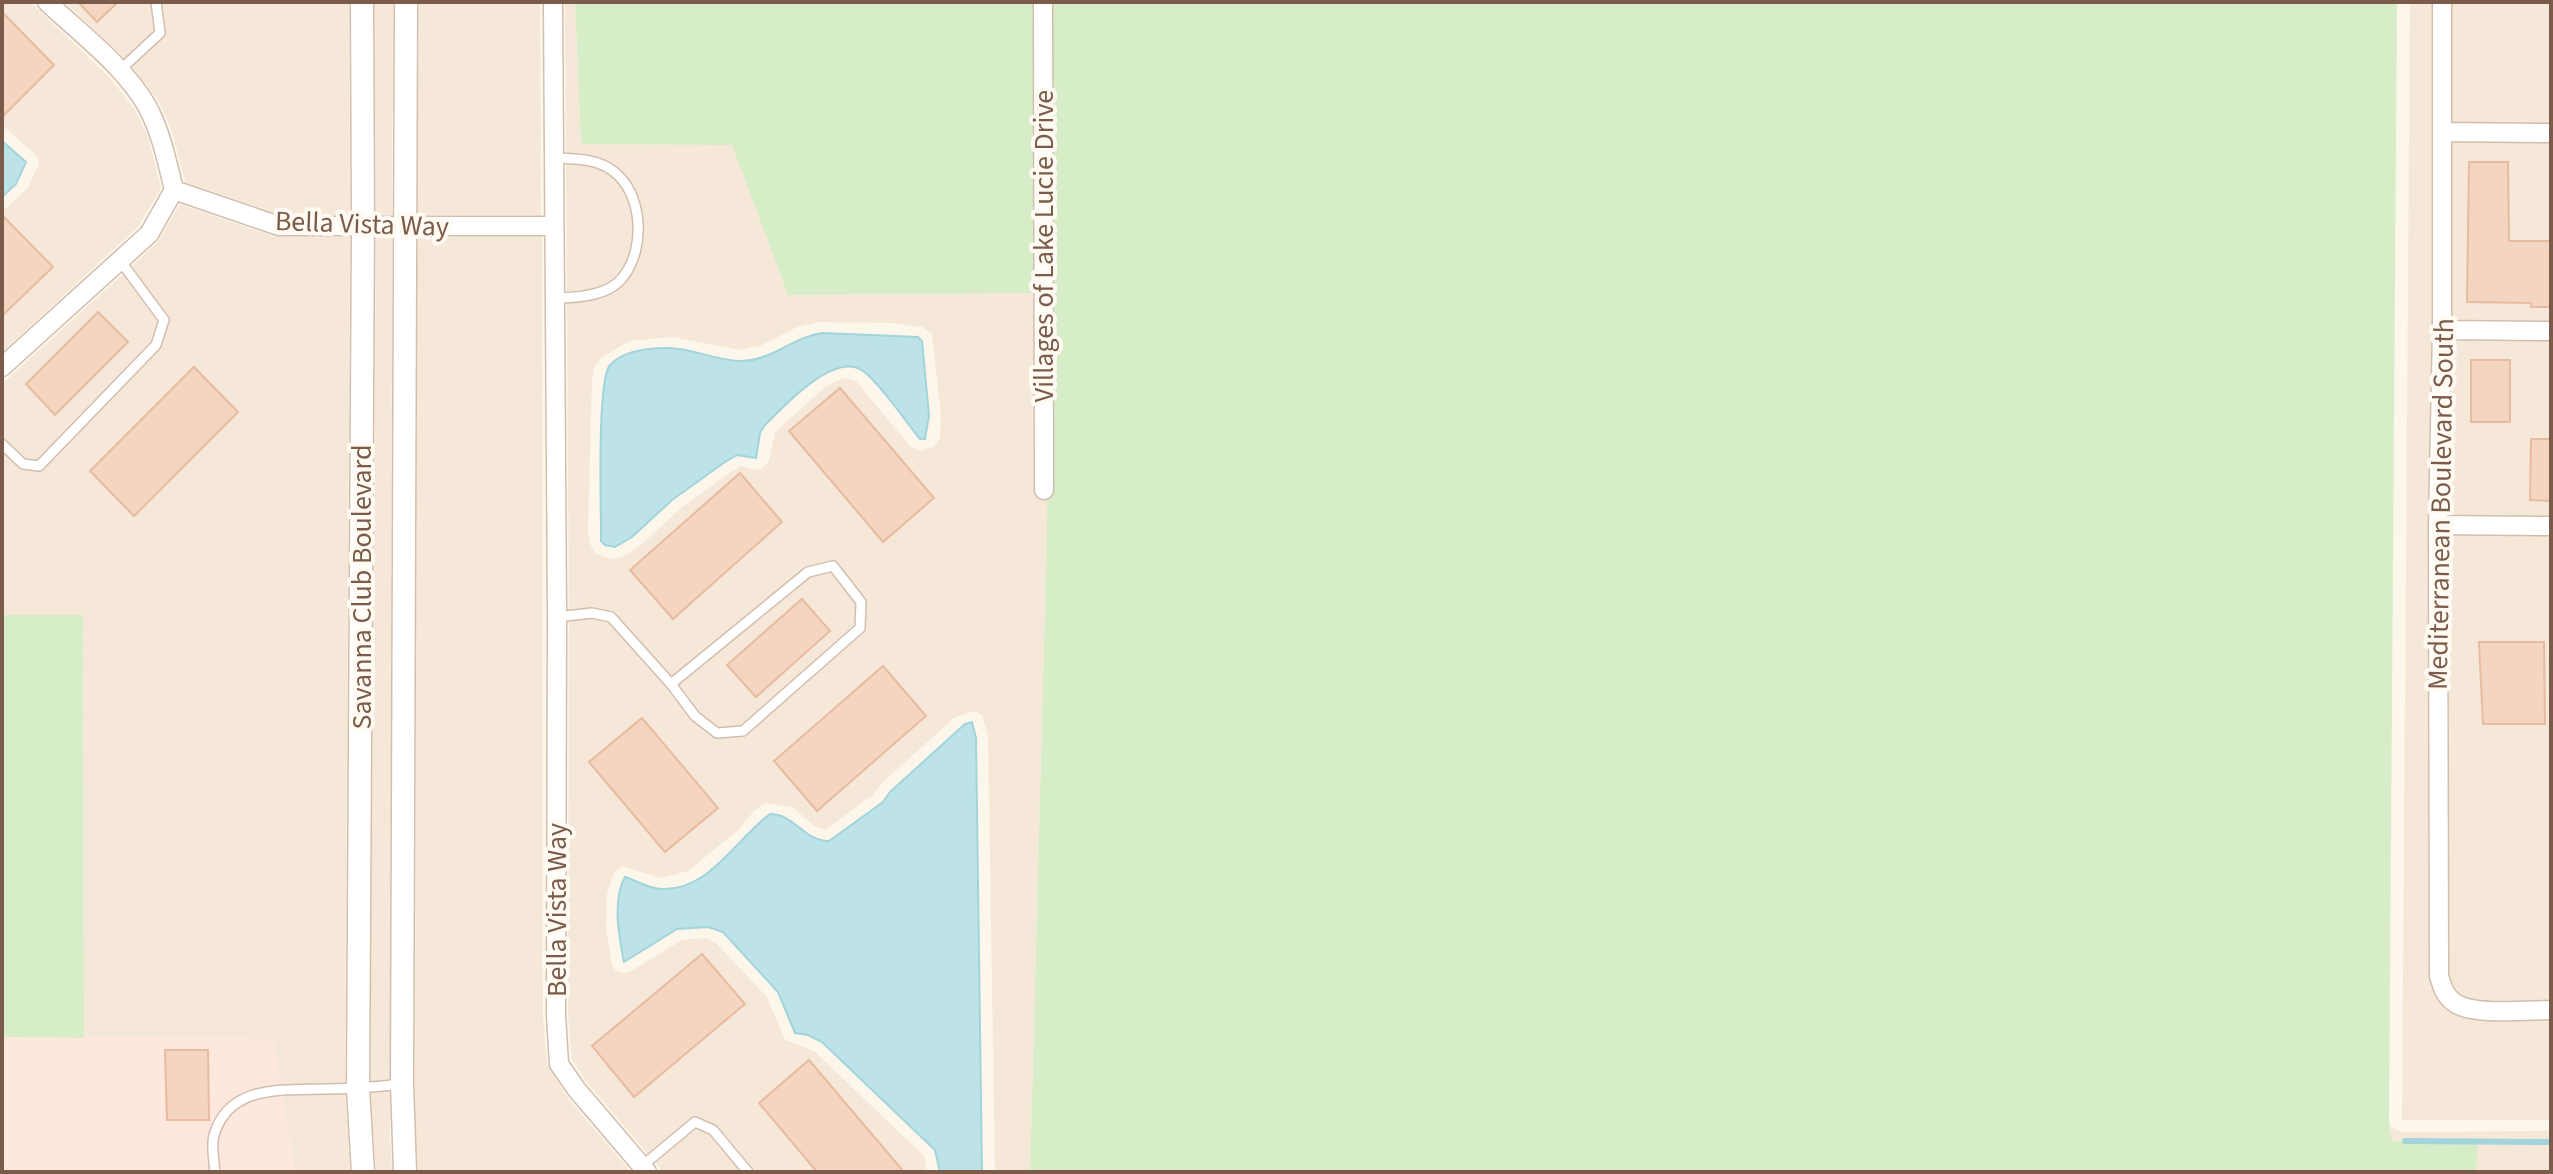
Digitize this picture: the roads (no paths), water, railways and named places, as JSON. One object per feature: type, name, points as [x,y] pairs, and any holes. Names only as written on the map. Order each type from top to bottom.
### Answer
[{"type":"street","points":[[2,367],[149,234],[174,190],[160,134],[146,105],[119,71],[47,2]]},
{"type":"street","name":"Savanna Club Boulevard","points":[[362,2],[358,1089],[363,1172]]},
{"type":"street","name":"Savanna Club Boulevard","points":[[405,1172],[402,1084],[406,2]]},
{"type":"street","name":"Bella Vista Way","points":[[553,2],[556,1015],[559,1064],[644,1169]]},
{"type":"street","name":"Villages of Lake Lucie Drive","points":[[1043,2],[1044,490]]},
{"type":"street","name":"Mediterranean Boulevard South","points":[[2442,2],[2439,976],[2443,990],[2453,1002],[2466,1008],[2551,1010]]},
{"type":"street","points":[[2443,132],[2551,133]]},
{"type":"street","name":"Bella Vista Way","points":[[174,190],[279,226],[554,226]]},
{"type":"street","points":[[2442,330],[2551,331]]},
{"type":"street","points":[[2438,525],[2551,526]]},
{"type":"lane","points":[[119,71],[160,33],[156,2]]},
{"type":"lane","points":[[554,158],[583,159],[613,170],[633,193],[638,224],[635,254],[623,279],[601,292],[555,298]]},
{"type":"lane","points":[[2,444],[23,464],[39,466],[156,345],[164,320],[119,259]]},
{"type":"lane","points":[[557,617],[592,613],[611,617],[671,684],[695,716],[717,733],[743,731],[860,628],[861,602],[833,566],[808,572],[671,684]]},
{"type":"lane","points":[[215,1172],[213,1137],[224,1115],[242,1097],[268,1090],[358,1089],[402,1084]]},
{"type":"lane","points":[[644,1169],[695,1122],[713,1130],[748,1172]]},
{"type":"water","points":[[2,141],[26,162],[16,184],[2,197]]},
{"type":"water","points":[[822,333],[918,337],[922,341],[929,416],[925,439],[920,439],[863,371],[851,367],[838,368],[810,383],[765,425],[760,433],[756,458],[737,455],[725,462],[672,500],[632,537],[615,547],[601,541],[601,417],[606,375],[615,360],[629,353],[661,348],[732,360],[752,360]]},
{"type":"water","points":[[972,722],[976,738],[982,1172],[940,1172],[935,1150],[822,1042],[795,1033],[778,992],[723,932],[708,927],[677,929],[624,962],[618,907],[625,877],[662,889],[694,882],[721,862],[770,814],[786,818],[812,836],[829,841],[883,802],[890,792],[965,724]]},
{"type":"waterway","points":[[2405,1141],[2551,1142]]}]
